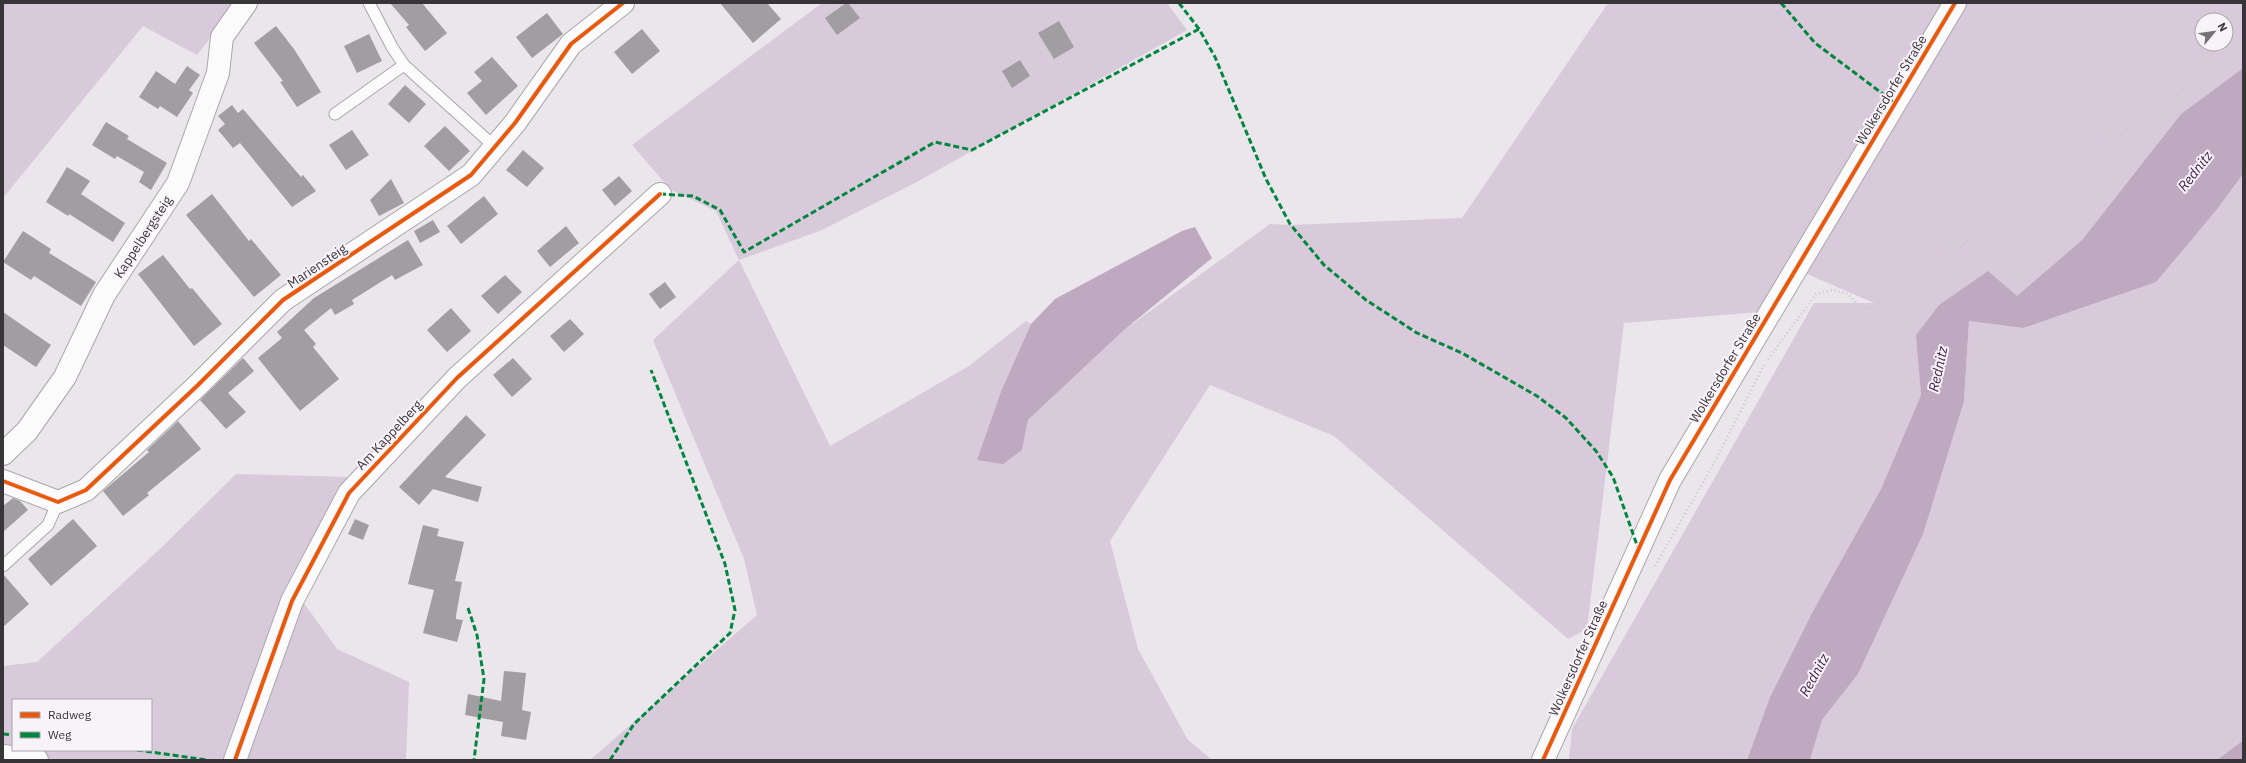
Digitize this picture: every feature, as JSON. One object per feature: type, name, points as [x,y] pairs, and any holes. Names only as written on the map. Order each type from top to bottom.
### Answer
[{"type":"street","name":"Kappelbergsteig","points":[[3,454],[27,431],[65,377],[104,295],[178,183],[218,73],[222,37],[246,3]]},
{"type":"street","name":"Mariensteig","points":[[58,502],[86,490],[198,385],[283,300],[471,175],[515,123],[571,44],[623,3]]},
{"type":"street","name":"Wolkersdorfer Straße","points":[[1543,760],[1670,480],[1955,3]]},
{"type":"street","name":"Am Kappelberg","points":[[235,760],[292,601],[349,493],[457,378],[660,194]]},
{"type":"street","points":[[3,482],[58,502]]},
{"type":"street","points":[[3,756],[37,760]]},
{"type":"lane","points":[[369,3],[392,47],[404,66],[495,147]]},
{"type":"lane","points":[[335,114],[404,66]]},
{"type":"lane","points":[[3,566],[48,525],[58,502]]},
{"type":"path","points":[[1651,573],[1712,467],[1767,361],[1816,294],[1833,290],[1848,294],[1862,309],[1873,308],[2243,48]]},
{"type":"path","points":[[1569,760],[1574,745]]},
{"type":"shaded area","points":[[3,3],[237,3],[197,55],[143,26],[3,198]]},
{"type":"shaded area","points":[[822,3],[1167,3],[1187,30],[915,183],[822,230],[739,260],[716,211],[671,190],[632,145]]},
{"type":"shaded area","points":[[1608,3],[2243,3],[2243,68],[2181,114],[2082,240],[2017,296],[1917,334],[1921,395],[1881,489],[1813,611],[1770,697],[1747,760],[1569,760],[1572,729],[1814,303],[1874,303],[1805,273],[1773,311],[1624,323],[1587,629],[1568,639],[1334,436],[1210,385],[1110,541],[1138,649],[1188,740],[1212,760],[590,760],[757,615],[744,559],[653,340],[739,260],[830,446],[969,366],[1026,321],[1031,324],[1002,389],[1022,450],[1028,420],[1124,330],[1270,224],[1290,225],[1462,218]]},
{"type":"shaded area","points":[[2243,174],[2243,740],[2217,760],[1810,760],[1822,720],[1858,674],[1964,401],[1969,321],[2023,328],[2218,208]]},
{"type":"shaded area","points":[[236,474],[351,477],[290,584],[337,649],[409,682],[406,760],[3,760],[3,666],[37,662],[161,548]]},
{"type":"water","name":"Rednitz","points":[[2243,68],[2243,174],[2218,208],[2156,282],[2023,328],[1969,321],[1964,401],[1923,534],[1858,674],[1822,720],[1810,760],[1747,760],[1770,697],[1813,611],[1881,489],[1921,395],[1916,335],[1939,305],[1988,271],[2017,296],[2082,240],[2181,114]]},
{"type":"water","points":[[1195,227],[1212,258],[1124,330],[1028,420],[1022,450],[1003,464],[977,460],[1002,389],[1031,324],[1055,299],[1182,231]]},
{"type":"water","points":[[2243,740],[2243,760],[2217,760],[2242,741]]},
{"type":"building","points":[[390,3],[422,3],[447,33],[425,51],[406,27],[409,25]]},
{"type":"building","points":[[720,3],[767,3],[781,19],[753,43]]},
{"type":"building","points":[[848,3],[860,18],[837,35],[825,18]]},
{"type":"building","points":[[547,13],[563,34],[532,58],[516,37]]},
{"type":"building","points":[[1059,21],[1074,47],[1054,59],[1038,33]]},
{"type":"building","points":[[276,26],[294,49],[321,92],[297,107],[280,82],[283,81],[254,43]]},
{"type":"building","points":[[642,29],[660,51],[632,74],[614,52]]},
{"type":"building","points":[[369,34],[382,61],[357,73],[344,46]]},
{"type":"building","points":[[492,57],[518,86],[486,115],[467,93],[482,81],[474,72]]},
{"type":"building","points":[[1020,60],[1030,76],[1012,88],[1002,71]]},
{"type":"building","points":[[187,66],[200,75],[189,90],[193,93],[177,117],[160,106],[158,109],[139,97],[156,71],[175,84]]},
{"type":"building","points":[[405,85],[426,104],[409,123],[388,104]]},
{"type":"building","points":[[232,105],[238,113],[243,109],[301,177],[303,175],[316,191],[292,207],[240,143],[233,148],[218,130],[225,124],[218,116]]},
{"type":"building","points":[[106,122],[129,136],[127,139],[167,163],[151,190],[139,182],[144,172],[117,156],[115,159],[92,145]]},
{"type":"building","points":[[445,126],[470,151],[449,171],[424,146]]},
{"type":"building","points":[[352,130],[369,155],[346,170],[329,145]]},
{"type":"building","points":[[523,150],[544,168],[527,187],[506,170]]},
{"type":"building","points":[[67,167],[90,181],[81,194],[125,223],[113,242],[69,214],[68,216],[46,202]]},
{"type":"building","points":[[619,176],[632,191],[615,206],[602,190]]},
{"type":"building","points":[[391,179],[404,203],[379,216],[370,200]]},
{"type":"building","points":[[212,194],[249,241],[251,239],[281,275],[254,297],[186,215]]},
{"type":"building","points":[[484,196],[498,214],[461,244],[447,226]]},
{"type":"building","points":[[433,220],[440,232],[420,243],[414,231]]},
{"type":"building","points":[[566,226],[579,243],[550,267],[537,251]]},
{"type":"building","points":[[23,231],[51,249],[49,253],[96,282],[81,306],[34,276],[31,280],[3,262]]},
{"type":"building","points":[[408,240],[423,265],[395,280],[392,275],[352,300],[354,304],[335,315],[331,308],[304,330],[316,344],[313,347],[339,379],[300,411],[258,358],[282,338],[277,332],[314,298]]},
{"type":"building","points":[[163,255],[190,289],[192,288],[222,324],[194,346],[138,274]]},
{"type":"building","points":[[505,275],[522,292],[498,314],[481,296]]},
{"type":"building","points":[[665,282],[676,297],[660,309],[649,294]]},
{"type":"building","points":[[451,308],[471,331],[447,352],[427,330]]},
{"type":"building","points":[[3,312],[51,345],[36,367],[3,345]]},
{"type":"building","points":[[570,319],[584,334],[564,352],[550,336]]},
{"type":"building","points":[[243,358],[254,371],[228,393],[246,412],[226,429],[200,400]]},
{"type":"building","points":[[513,358],[532,379],[512,397],[493,375]]},
{"type":"building","points":[[466,415],[486,435],[445,477],[482,487],[478,502],[433,489],[419,505],[399,487]]},
{"type":"building","points":[[178,421],[201,449],[147,493],[149,495],[123,516],[103,491],[149,452],[147,450]]},
{"type":"building","points":[[13,498],[20,501],[28,510],[3,532],[3,506]]},
{"type":"building","points":[[73,519],[97,546],[51,586],[28,559]]},
{"type":"building","points":[[355,519],[369,525],[363,540],[348,534]]},
{"type":"building","points":[[423,525],[439,529],[437,536],[464,542],[455,581],[462,582],[456,619],[463,620],[457,642],[423,633],[434,590],[408,584]]},
{"type":"building","points":[[3,574],[29,604],[3,627]]},
{"type":"building","points":[[504,671],[526,673],[522,710],[531,712],[526,740],[501,736],[503,722],[465,715],[468,694],[501,701]]},
{"type":"marked path","points":[[1179,3],[1199,29],[1215,57],[1266,179],[1290,224],[1324,265],[1366,300],[1417,333],[1462,353],[1537,396],[1566,418],[1596,451],[1613,477],[1638,548]]},
{"type":"marked path","points":[[1781,3],[1815,43],[1895,103]]},
{"type":"marked path","points":[[660,194],[693,196],[720,210],[744,252],[935,142],[972,150],[1199,29]]},
{"type":"marked path","points":[[610,760],[634,724],[730,633],[735,610],[725,564],[651,370]]},
{"type":"marked path","points":[[468,608],[477,635],[484,679],[474,760]]},
{"type":"marked path","points":[[3,734],[12,735]]},
{"type":"marked path","points":[[144,751],[207,760]]},
{"type":"cycle path","points":[[3,481],[58,502],[86,490],[198,385],[283,300],[471,175],[515,123],[571,44],[623,3]]},
{"type":"cycle path","points":[[1543,760],[1670,480],[1955,3]]},
{"type":"cycle path","points":[[235,760],[292,601],[349,493],[457,378],[660,194]]}]
